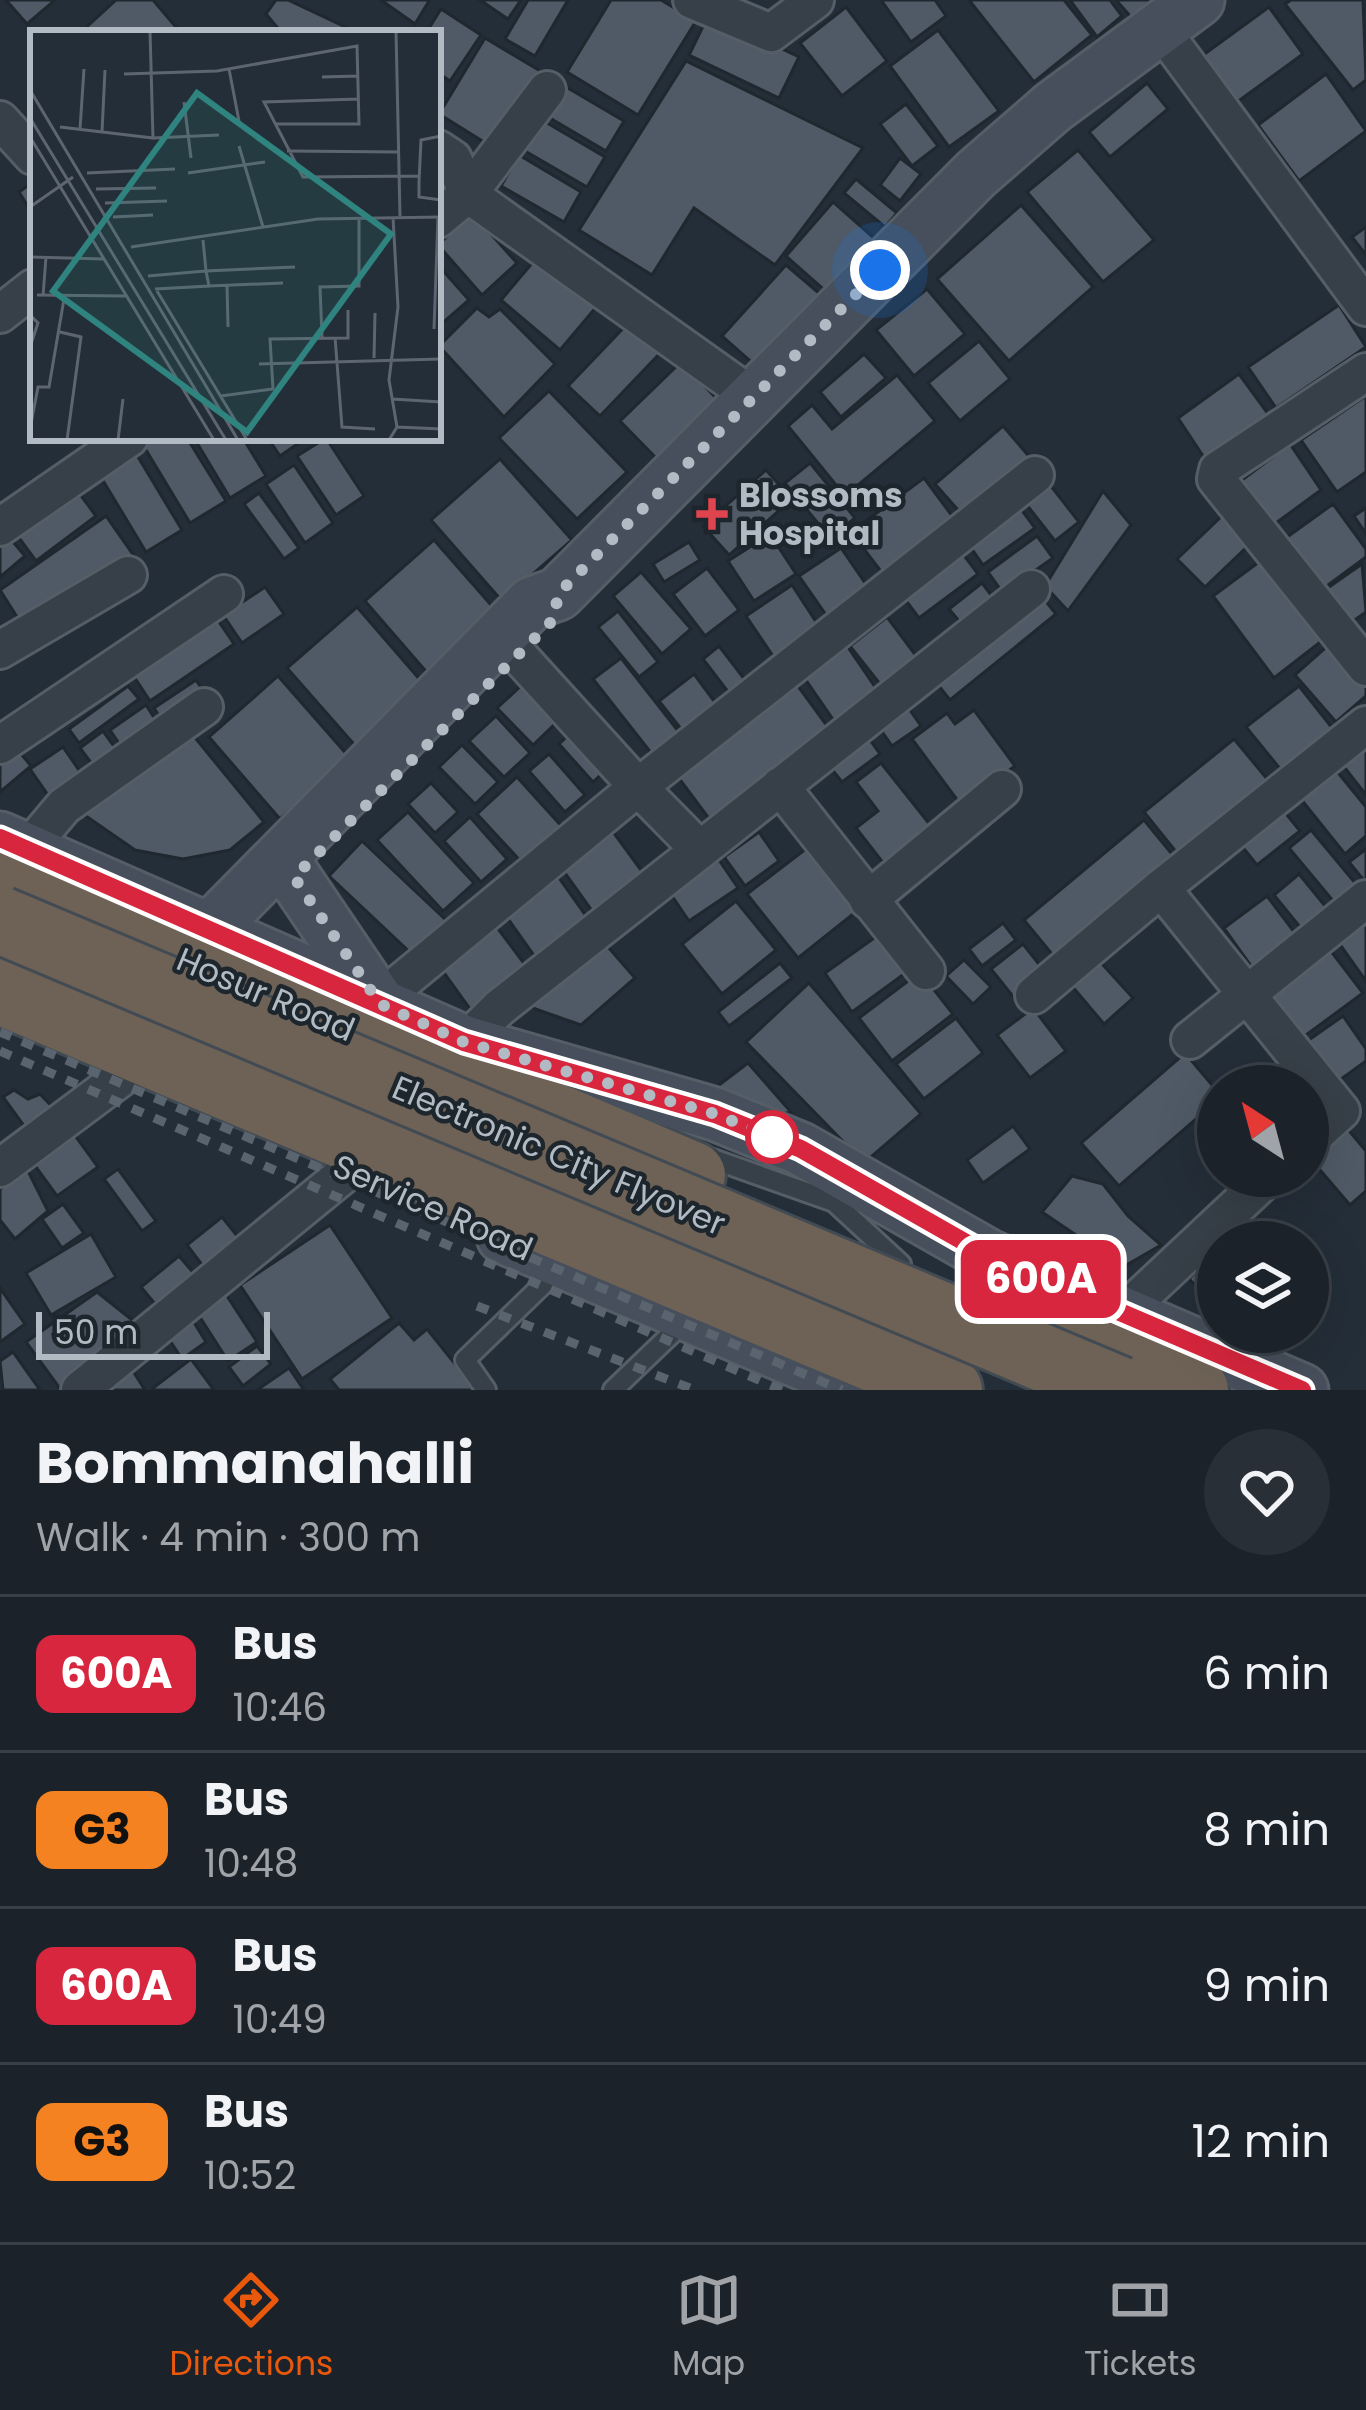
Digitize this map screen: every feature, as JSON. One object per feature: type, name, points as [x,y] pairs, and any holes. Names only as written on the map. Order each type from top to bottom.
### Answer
[{"type":"highway","name":"Hosur Road","points":[[9,856],[580,1128],[901,1264],[1038,1300],[1195,1390]]},
{"type":"highway","name":"Electronic City Flyover","points":[[0,920],[1119,1390]]},
{"type":"highway","name":"Electronic City Flyover","points":[[0,959],[1033,1390]]},
{"type":"highway","points":[[0,991],[949,1390]]},
{"type":"street","points":[[692,0],[771,33],[815,0]]},
{"type":"street","points":[[223,935],[532,603],[558,594],[976,174],[1053,107],[1179,14],[1366,307]]},
{"type":"street","points":[[441,216],[468,194],[547,90]]},
{"type":"street","points":[[0,120],[30,153]]},
{"type":"street","points":[[441,151],[453,159],[468,194],[754,398]]},
{"type":"street","points":[[0,314],[30,290]]},
{"type":"street","points":[[1366,372],[1218,470],[1216,478],[1366,667]]},
{"type":"street","points":[[0,527],[125,441]]},
{"type":"street","points":[[384,1006],[399,984],[638,788],[1035,475]]},
{"type":"street","points":[[0,650],[128,575]]},
{"type":"street","points":[[464,1042],[500,1007],[1031,589]]},
{"type":"street","points":[[0,745],[224,594]]},
{"type":"street","points":[[223,935],[294,877],[554,619],[558,594]]},
{"type":"street","points":[[518,655],[700,850]]},
{"type":"street","points":[[204,707],[64,806],[9,856],[223,935],[464,1042],[715,1114],[801,1149],[989,1256],[1038,1300],[1122,1314],[1302,1390]]},
{"type":"street","points":[[1034,995],[1366,725]]},
{"type":"street","points":[[780,786],[926,971]]},
{"type":"street","points":[[868,900],[1002,789]]},
{"type":"street","points":[[294,877],[384,1006]]},
{"type":"street","points":[[1161,888],[1250,993],[1353,1100],[1329,1122]]},
{"type":"street","points":[[1190,1040],[1366,899]]},
{"type":"street","name":"Service Road","points":[[0,1020],[687,1318],[867,1390]]},
{"type":"street","points":[[5,1156],[126,1074]]},
{"type":"street","points":[[80,1390],[349,1170]]},
{"type":"street","points":[[1122,1314],[1247,1197]]},
{"type":"lane","points":[[486,1390],[465,1360],[564,1264]]},
{"type":"lane","points":[[613,1390],[687,1318]]},
{"type":"lane","points":[[632,1371],[644,1390]]},
{"type":"building","points":[[6,0],[55,0],[27,24]]},
{"type":"building","points":[[116,0],[153,0],[178,30],[83,30]]},
{"type":"building","points":[[276,0],[288,0],[352,30],[279,30],[266,14]]},
{"type":"building","points":[[381,0],[428,0],[429,1],[415,24]]},
{"type":"building","points":[[480,0],[521,0],[508,19]]},
{"type":"building","points":[[528,0],[568,0],[535,56],[505,39]]},
{"type":"building","points":[[611,0],[661,0],[696,21],[638,115],[567,72]]},
{"type":"building","points":[[881,0],[935,0],[946,16],[911,42]]},
{"type":"building","points":[[969,0],[1064,0],[1092,35],[1034,82]]},
{"type":"building","points":[[1070,0],[1110,0],[1122,16],[1097,37]]},
{"type":"building","points":[[1116,0],[1158,0],[1131,17]]},
{"type":"building","points":[[1291,0],[1363,0],[1366,80],[1353,90],[1285,4]]},
{"type":"building","points":[[846,7],[887,61],[842,96],[800,43]]},
{"type":"building","points":[[1269,7],[1303,54],[1233,105],[1199,58]]},
{"type":"building","points":[[441,9],[481,35],[450,81],[441,75],[441,30],[428,30]]},
{"type":"building","points":[[709,14],[799,57],[779,98],[689,55]]},
{"type":"building","points":[[938,30],[999,111],[949,147],[890,66]]},
{"type":"building","points":[[485,38],[547,75],[500,152],[441,115]]},
{"type":"building","points":[[686,61],[863,148],[775,265],[694,208],[652,275],[579,230]]},
{"type":"building","points":[[1326,74],[1366,131],[1299,181],[1258,125]]},
{"type":"building","points":[[1147,83],[1168,109],[1110,157],[1089,132]]},
{"type":"building","points":[[561,84],[624,121],[606,151],[543,114]]},
{"type":"building","points":[[906,104],[938,146],[912,166],[880,124]]},
{"type":"building","points":[[542,120],[605,157],[587,187],[525,151]]},
{"type":"building","points":[[1078,150],[1154,240],[1103,282],[1027,192]]},
{"type":"building","points":[[519,155],[581,192],[564,222],[501,186]]},
{"type":"building","points":[[900,158],[921,174],[900,201],[880,185]]},
{"type":"building","points":[[856,179],[897,213],[885,227],[844,193]]},
{"type":"building","points":[[30,184],[30,203],[27,205],[19,192]]},
{"type":"building","points":[[833,202],[876,240],[829,294],[786,256]]},
{"type":"building","points":[[1021,205],[1093,287],[1009,361],[937,279]]},
{"type":"building","points":[[472,213],[517,263],[482,295],[441,248],[441,242]]},
{"type":"building","points":[[1366,227],[1366,255],[1352,237]]},
{"type":"building","points":[[539,255],[598,305],[560,350],[501,300]]},
{"type":"building","points":[[786,265],[820,294],[756,366],[722,336]]},
{"type":"building","points":[[441,268],[469,300],[441,324]]},
{"type":"building","points":[[927,289],[965,334],[914,376],[876,330]]},
{"type":"building","points":[[1339,305],[1366,347],[1276,408],[1248,367]]},
{"type":"building","points":[[477,308],[489,317],[500,309],[555,364],[504,417],[441,344]]},
{"type":"building","points":[[633,318],[664,349],[600,416],[568,386]]},
{"type":"building","points":[[979,341],[1010,379],[960,421],[928,383]]},
{"type":"building","points":[[864,354],[886,378],[841,417],[820,392]]},
{"type":"building","points":[[681,362],[719,401],[658,460],[620,421]]},
{"type":"building","points":[[1239,374],[1269,415],[1207,462],[1178,418]]},
{"type":"building","points":[[897,375],[935,421],[845,496],[788,426],[812,405],[832,429]]},
{"type":"building","points":[[549,391],[627,472],[577,519],[499,438]]},
{"type":"building","points":[[1366,396],[1366,472],[1337,492],[1301,440]]},
{"type":"building","points":[[1003,426],[1033,461],[966,519],[935,484]]},
{"type":"building","points":[[141,441],[189,441],[226,501],[190,523]]},
{"type":"building","points":[[196,441],[245,441],[266,476],[230,498]]},
{"type":"building","points":[[270,441],[302,441],[280,456]]},
{"type":"building","points":[[328,441],[364,496],[336,515],[297,456]]},
{"type":"building","points":[[1290,444],[1321,490],[1269,528],[1238,483]]},
{"type":"building","points":[[132,447],[182,530],[146,552],[96,469]]},
{"type":"building","points":[[500,459],[572,540],[502,601],[431,520]]},
{"type":"building","points":[[810,463],[855,518],[830,538],[785,483]]},
{"type":"building","points":[[294,465],[333,523],[305,543],[266,484]]},
{"type":"building","points":[[766,470],[792,499],[729,555],[703,526]]},
{"type":"building","points":[[924,478],[961,528],[889,582],[851,532]]},
{"type":"building","points":[[1047,481],[1079,522],[1055,541],[1023,500]]},
{"type":"building","points":[[71,482],[96,516],[36,561],[11,527]]},
{"type":"building","points":[[1103,491],[1131,525],[1068,611],[1045,586]]},
{"type":"building","points":[[259,493],[299,548],[284,559],[244,504]]},
{"type":"building","points":[[1333,504],[1366,549],[1366,557],[1320,591],[1283,540]]},
{"type":"building","points":[[1018,505],[1035,528],[983,565],[967,542]]},
{"type":"building","points":[[1366,508],[1366,534],[1354,516]]},
{"type":"building","points":[[1224,514],[1251,543],[1205,587],[1177,559]]},
{"type":"building","points":[[106,516],[134,556],[26,631],[0,590]]},
{"type":"building","points":[[0,532],[25,556],[0,577]]},
{"type":"building","points":[[770,534],[796,574],[754,601],[728,561]]},
{"type":"building","points":[[1037,536],[1053,558],[1003,593],[988,572]]},
{"type":"building","points":[[434,540],[506,622],[436,683],[365,601]]},
{"type":"building","points":[[689,542],[700,560],[664,582],[653,564]]},
{"type":"building","points":[[841,548],[872,593],[831,622],[799,576]]},
{"type":"building","points":[[963,554],[978,574],[919,618],[904,598]]},
{"type":"building","points":[[1263,559],[1323,640],[1274,678],[1213,596]]},
{"type":"building","points":[[1362,564],[1366,612],[1342,629],[1319,594]]},
{"type":"building","points":[[707,568],[739,610],[705,636],[673,594]]},
{"type":"building","points":[[641,572],[691,629],[662,654],[613,596]]},
{"type":"building","points":[[982,583],[1001,608],[969,633],[949,609]]},
{"type":"building","points":[[792,585],[822,631],[777,662],[746,616]]},
{"type":"building","points":[[265,587],[284,614],[242,643],[223,615]]},
{"type":"building","points":[[1040,594],[1056,614],[950,700],[934,680]]},
{"type":"building","points":[[357,607],[428,689],[359,750],[287,668]]},
{"type":"building","points":[[618,611],[658,662],[639,677],[598,627]]},
{"type":"building","points":[[213,613],[234,644],[150,701],[129,669]]},
{"type":"building","points":[[887,617],[926,669],[891,698],[850,646]]},
{"type":"building","points":[[845,643],[884,700],[841,731],[801,673]]},
{"type":"building","points":[[1331,643],[1366,684],[1366,696],[1336,722],[1295,675]]},
{"type":"building","points":[[719,646],[752,689],[735,701],[703,659]]},
{"type":"building","points":[[621,658],[686,741],[659,763],[593,679]]},
{"type":"building","points":[[694,674],[723,713],[689,739],[659,701]]},
{"type":"building","points":[[278,676],[350,758],[280,819],[209,737]]},
{"type":"building","points":[[196,680],[209,700],[167,728],[154,708]]},
{"type":"building","points":[[795,682],[836,738],[716,828],[675,773]]},
{"type":"building","points":[[523,684],[558,721],[533,745],[497,708]]},
{"type":"building","points":[[128,686],[139,699],[79,743],[69,729]]},
{"type":"building","points":[[1299,686],[1333,729],[1281,770],[1246,727]]},
{"type":"building","points":[[903,700],[921,726],[892,746],[874,720]]},
{"type":"building","points":[[146,705],[164,733],[128,757],[110,730]]},
{"type":"building","points":[[974,710],[1015,766],[961,805],[912,739],[947,713],[955,724]]},
{"type":"building","points":[[496,716],[530,753],[504,777],[469,741]]},
{"type":"building","points":[[188,729],[264,822],[230,850],[183,859],[135,850],[83,814]]},
{"type":"building","points":[[103,731],[124,760],[101,776],[80,748]]},
{"type":"building","points":[[573,731],[607,769],[593,782],[559,744]]},
{"type":"building","points":[[865,733],[880,754],[842,782],[826,762]]},
{"type":"building","points":[[1234,739],[1268,780],[1177,853],[1144,812]]},
{"type":"building","points":[[1366,744],[1366,795],[1341,763]]},
{"type":"building","points":[[462,745],[498,782],[475,804],[439,767]]},
{"type":"building","points":[[63,747],[90,786],[57,808],[30,769]]},
{"type":"building","points":[[17,749],[31,766],[0,792],[0,764]]},
{"type":"building","points":[[549,754],[585,795],[565,812],[529,771]]},
{"type":"building","points":[[881,763],[939,836],[891,873],[856,828],[878,811],[856,782]]},
{"type":"building","points":[[1335,769],[1366,807],[1366,836],[1345,854],[1300,798]]},
{"type":"building","points":[[517,777],[565,830],[525,866],[477,814]]},
{"type":"building","points":[[431,783],[458,812],[435,833],[408,804]]},
{"type":"building","points":[[1279,805],[1300,831],[1257,865],[1236,839]]},
{"type":"building","points":[[408,812],[474,883],[443,911],[377,840]]},
{"type":"building","points":[[470,817],[507,859],[481,882],[444,841]]},
{"type":"building","points":[[1144,820],[1176,859],[1056,959],[1024,920]]},
{"type":"building","points":[[611,829],[649,881],[598,919],[560,866]]},
{"type":"building","points":[[1311,830],[1356,884],[1334,902],[1289,848]]},
{"type":"building","points":[[759,832],[779,861],[745,886],[724,857]]},
{"type":"building","points":[[362,841],[448,922],[415,957],[329,876]]},
{"type":"building","points":[[807,848],[857,911],[798,958],[747,894]]},
{"type":"building","points":[[1366,849],[1366,883],[1349,862]]},
{"type":"building","points":[[719,860],[738,888],[689,921],[670,893]]},
{"type":"building","points":[[554,871],[591,923],[538,961],[501,909]]},
{"type":"building","points":[[1299,874],[1330,912],[1304,932],[1274,895]]},
{"type":"building","points":[[1267,896],[1298,937],[1254,970],[1224,928]]},
{"type":"building","points":[[736,901],[776,950],[722,994],[682,944]]},
{"type":"building","points":[[490,918],[532,974],[475,1016],[434,959]]},
{"type":"building","points":[[1003,923],[1016,940],[982,966],[969,949]]},
{"type":"building","points":[[1366,924],[1366,981],[1339,943]]},
{"type":"building","points":[[884,931],[911,969],[852,1012],[825,973]]},
{"type":"building","points":[[602,940],[635,978],[581,1025],[527,1006]]},
{"type":"building","points":[[1023,944],[1046,973],[1015,999],[991,969]]},
{"type":"building","points":[[1327,946],[1363,993],[1302,1038],[1267,991]]},
{"type":"building","points":[[1094,955],[1133,998],[1104,1024],[1066,979]]},
{"type":"building","points":[[964,960],[991,987],[973,1004],[946,976]]},
{"type":"building","points":[[780,963],[792,978],[729,1026],[718,1012]]},
{"type":"building","points":[[920,972],[953,1014],[892,1061],[859,1018]]},
{"type":"building","points":[[809,983],[921,1114],[864,1163],[746,1042]]},
{"type":"building","points":[[1033,1008],[1066,1051],[1030,1078],[997,1035]]},
{"type":"building","points":[[1343,1016],[1366,1049],[1366,1061],[1333,1085],[1329,1065],[1318,1065],[1303,1044]]},
{"type":"building","points":[[956,1018],[983,1053],[924,1099],[896,1064]]},
{"type":"building","points":[[1185,1053],[1197,1067],[1197,1118],[1119,1186],[1081,1143]]},
{"type":"building","points":[[748,1063],[791,1112],[773,1116],[715,1088]]},
{"type":"building","points":[[14,1090],[28,1099],[40,1094],[62,1117],[35,1141],[3,1097]]},
{"type":"building","points":[[1013,1126],[1030,1149],[983,1183],[967,1160]]},
{"type":"building","points":[[1345,1126],[1366,1151],[1366,1191],[1350,1205],[1329,1180],[1329,1139]]},
{"type":"building","points":[[74,1134],[98,1167],[57,1196],[33,1163]]},
{"type":"building","points":[[27,1169],[48,1211],[15,1239],[0,1220],[0,1189]]},
{"type":"building","points":[[118,1169],[156,1221],[142,1231],[104,1179]]},
{"type":"building","points":[[1072,1176],[1103,1184],[1128,1216],[1161,1245],[1123,1267],[1042,1212]]},
{"type":"building","points":[[63,1204],[84,1233],[62,1248],[42,1219]]},
{"type":"building","points":[[222,1217],[242,1242],[206,1270],[187,1245]]},
{"type":"building","points":[[330,1225],[392,1318],[302,1379],[240,1285]]},
{"type":"building","points":[[91,1234],[116,1277],[51,1315],[26,1273]]},
{"type":"building","points":[[179,1256],[203,1284],[165,1316],[141,1287]]},
{"type":"building","points":[[0,1288],[25,1324],[0,1342]]},
{"type":"building","points":[[97,1292],[146,1331],[61,1390],[26,1342]]},
{"type":"building","points":[[225,1293],[257,1342],[228,1361],[196,1311]]},
{"type":"building","points":[[190,1316],[206,1342],[182,1359],[165,1333]]},
{"type":"building","points":[[399,1323],[414,1340],[427,1329],[476,1390],[339,1390],[330,1379]]},
{"type":"building","points":[[257,1346],[271,1364],[243,1386],[229,1367]]},
{"type":"building","points":[[13,1352],[40,1390],[3,1390],[0,1361]]},
{"type":"building","points":[[191,1359],[214,1390],[153,1388]]},
{"type":"building","points":[[129,1365],[145,1390],[107,1390]]},
{"type":"building","points":[[289,1368],[304,1390],[257,1390]]},
{"type":"railway","points":[[0,1032],[842,1390]]},
{"type":"railway","points":[[0,1051],[782,1390]]},
{"type":"railway","points":[[477,1306],[695,1390]]},
{"type":"bus line","name":"600A","points":[[0,838],[464,1042],[715,1114],[801,1149],[989,1256],[1302,1390]]},
{"type":"place","name":"Blossoms Hospital","points":[[712,514]]},
{"type":"route","points":[[772,1137],[715,1114],[464,1042],[380,1004],[294,877],[554,619],[558,594],[880,270]]}]
